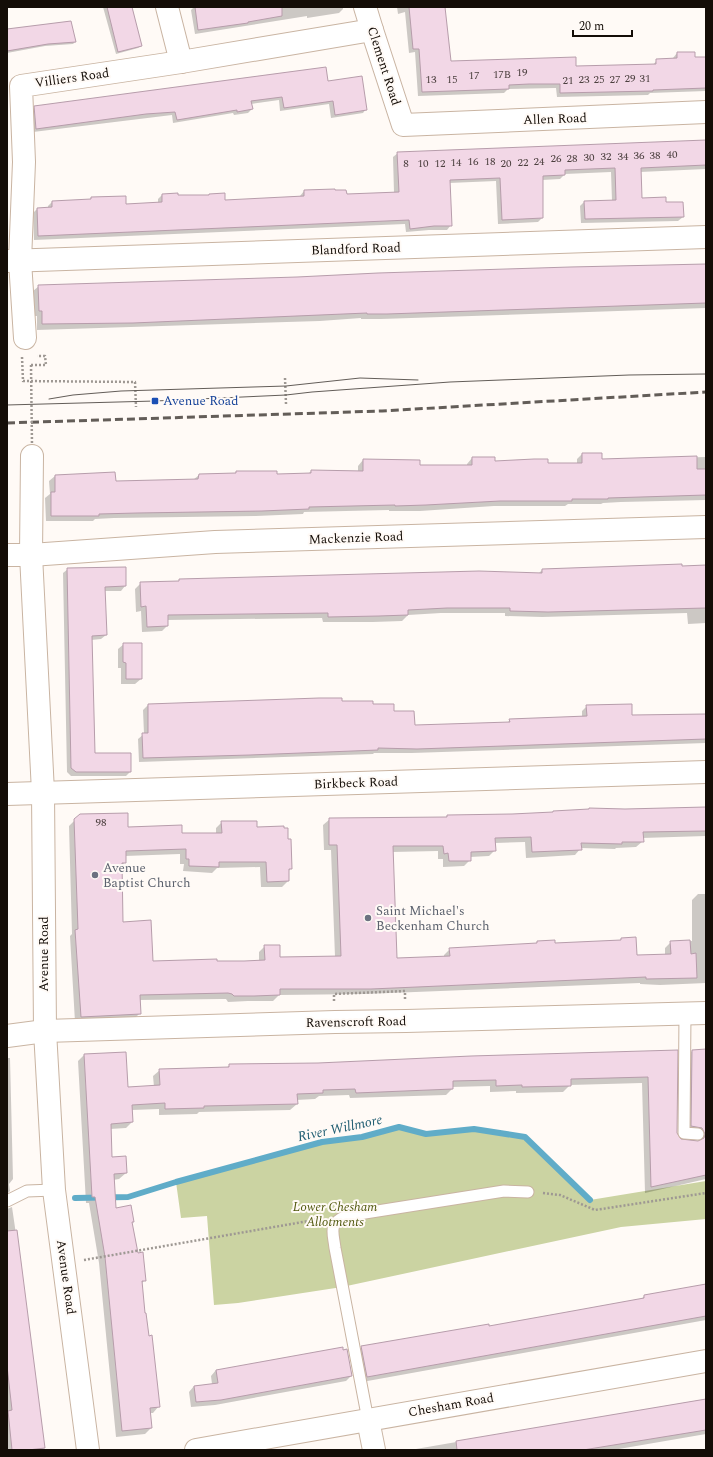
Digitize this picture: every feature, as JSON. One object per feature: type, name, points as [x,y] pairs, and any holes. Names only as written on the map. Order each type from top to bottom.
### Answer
[{"type":"street","points":[[167,7],[181,62]]},
{"type":"street","name":"Clement Road","points":[[365,7],[403,125]]},
{"type":"street","name":"Villiers Road","points":[[26,338],[14,261],[24,162],[14,87],[181,62],[372,30]]},
{"type":"street","name":"Allen Road","points":[[403,125],[706,112]]},
{"type":"street","name":"Blandford Road","points":[[14,261],[706,237]]},
{"type":"street","name":"Avenue Road","points":[[32,450],[32,555],[43,792],[45,1031],[54,1190],[88,1450]]},
{"type":"street","name":"Mackenzie Road","points":[[7,555],[32,555],[215,542],[706,527]]},
{"type":"street","name":"Birkbeck Road","points":[[7,794],[706,772]]},
{"type":"street","name":"Ravenscroft Road","points":[[7,1036],[45,1031],[695,1013]]},
{"type":"street","name":"Chesham Road","points":[[196,1450],[706,1361]]},
{"type":"street","points":[[368,1420],[374,1450]]},
{"type":"lane","points":[[695,1013],[684,1133],[698,1134]]},
{"type":"lane","points":[[7,1201],[27,1191],[54,1190]]},
{"type":"lane","points":[[368,1420],[334,1248],[332,1229],[337,1220],[346,1216],[504,1191],[528,1192]]},
{"type":"path","points":[[26,338],[29,356],[22,356],[23,381],[135,382],[136,407]]},
{"type":"path","points":[[32,450],[31,366],[46,365],[45,356]]},
{"type":"path","points":[[285,378],[286,404]]},
{"type":"path","points":[[334,994],[371,990],[405,991],[406,1021]]},
{"type":"path","points":[[528,1192],[560,1195],[595,1210],[706,1193]]},
{"type":"path","points":[[64,1264],[346,1216]]},
{"type":"green space","name":"Lower Chesham Allotments","points":[[399,1127],[426,1134],[474,1129],[525,1137],[590,1200],[706,1181],[706,1219],[621,1227],[342,1287],[238,1303],[214,1305],[207,1216],[181,1218],[176,1182],[322,1142],[362,1137]]},
{"type":"building","points":[[107,7],[132,7],[142,46],[118,52]]},
{"type":"building","points":[[195,7],[282,7],[282,16],[248,23],[198,30]]},
{"type":"building","points":[[409,7],[445,7],[451,61],[576,57],[576,66],[656,64],[656,59],[677,58],[677,52],[695,52],[695,57],[706,57],[706,88],[560,93],[560,84],[529,84],[509,85],[509,89],[422,92],[419,49],[413,49]]},
{"type":"building","points":[[71,21],[76,42],[48,44],[7,51],[7,29]]},
{"type":"building","points":[[326,67],[328,81],[362,76],[367,110],[335,115],[333,101],[284,108],[282,97],[251,101],[253,109],[237,112],[237,110],[177,120],[175,112],[146,114],[36,129],[34,106]]},
{"type":"building","points":[[706,140],[706,165],[641,168],[642,198],[666,197],[666,202],[683,202],[684,217],[585,219],[584,201],[616,200],[615,168],[565,170],[565,175],[543,176],[543,218],[502,220],[500,178],[450,180],[452,226],[434,226],[410,229],[409,220],[38,236],[37,208],[52,207],[52,201],[91,199],[91,197],[126,196],[126,204],[162,202],[162,194],[178,193],[178,195],[209,195],[225,193],[225,200],[304,196],[304,190],[346,190],[347,194],[399,192],[397,152]]},
{"type":"building","points":[[706,264],[706,303],[387,314],[367,313],[133,323],[42,324],[42,311],[39,311],[38,285],[378,273]]},
{"type":"building","points":[[582,453],[602,453],[602,459],[697,456],[697,469],[706,469],[706,495],[572,499],[572,501],[500,501],[395,506],[309,507],[309,509],[262,511],[51,516],[51,492],[55,492],[55,475],[115,472],[116,481],[198,479],[199,474],[236,473],[236,471],[277,471],[277,474],[311,473],[311,470],[363,471],[363,459],[420,460],[420,465],[472,465],[472,457],[495,457],[495,461],[548,459],[548,463],[582,463]]},
{"type":"building","points":[[682,564],[682,566],[706,565],[706,608],[548,612],[510,611],[510,608],[447,608],[408,610],[408,615],[328,617],[328,613],[168,615],[168,626],[147,627],[146,606],[141,607],[140,582],[179,581],[179,579],[479,571],[542,573],[542,569]]},
{"type":"building","points":[[126,567],[126,586],[105,587],[107,635],[92,636],[95,753],[131,753],[131,772],[76,772],[71,768],[67,568]]},
{"type":"building","points":[[123,643],[142,643],[142,679],[126,679],[126,663],[123,662]]},
{"type":"building","points":[[342,698],[342,701],[373,701],[373,704],[394,704],[394,711],[414,711],[415,725],[510,722],[509,719],[587,716],[586,705],[632,704],[632,715],[706,714],[706,739],[417,749],[378,748],[378,750],[143,758],[142,733],[148,733],[148,704]]},
{"type":"building","points":[[706,807],[706,831],[643,832],[644,842],[622,842],[622,844],[581,843],[582,850],[532,852],[531,837],[495,838],[496,851],[471,852],[471,861],[449,861],[448,853],[444,854],[443,846],[393,846],[397,958],[450,956],[449,948],[537,943],[537,941],[555,940],[555,943],[621,940],[621,938],[636,937],[637,955],[671,954],[670,941],[690,940],[691,954],[696,953],[697,978],[646,979],[646,977],[371,989],[280,989],[280,995],[254,996],[234,996],[228,993],[140,995],[141,1014],[81,1017],[75,930],[78,929],[74,819],[80,814],[128,813],[128,827],[182,825],[182,833],[222,833],[221,821],[257,821],[257,827],[284,826],[284,828],[288,828],[288,839],[291,839],[292,869],[289,869],[289,881],[267,882],[266,862],[219,862],[219,867],[189,866],[189,859],[186,859],[186,849],[126,851],[126,863],[122,863],[123,922],[151,920],[153,961],[217,959],[217,961],[244,961],[265,960],[264,945],[280,945],[280,957],[341,956],[337,845],[329,845],[329,818],[447,817],[447,815],[553,812],[589,808],[625,809]]},
{"type":"building","points":[[706,1049],[706,1175],[651,1187],[648,1077],[571,1079],[571,1086],[496,1086],[496,1080],[453,1081],[453,1089],[356,1093],[355,1089],[323,1090],[323,1093],[297,1094],[298,1104],[204,1106],[204,1108],[165,1109],[165,1103],[132,1105],[133,1122],[111,1124],[112,1157],[126,1156],[127,1173],[114,1174],[116,1208],[131,1205],[134,1222],[132,1222],[138,1253],[143,1252],[146,1281],[142,1281],[145,1313],[149,1336],[152,1335],[160,1407],[150,1408],[152,1428],[122,1431],[105,1257],[95,1197],[92,1197],[84,1054],[126,1052],[128,1087],[160,1085],[159,1069],[229,1067],[229,1064],[318,1063],[471,1056],[678,1050],[677,1133],[681,1139],[698,1141],[704,1138],[705,1134],[702,1128],[691,1126],[692,1050]]},
{"type":"building","points":[[17,1230],[45,1448],[28,1450],[12,1450],[8,1411],[12,1410],[7,1366],[7,1231]]},
{"type":"building","points":[[706,1284],[706,1316],[367,1377],[361,1346],[567,1312],[644,1298],[644,1295]]},
{"type":"building","points":[[343,1347],[343,1350],[347,1349],[352,1376],[221,1400],[196,1402],[194,1386],[218,1383],[216,1370]]},
{"type":"building","points":[[706,1399],[706,1430],[583,1450],[457,1450],[456,1441]]},
{"type":"waterway","name":"River Willmore","points":[[75,1198],[128,1197],[176,1182],[322,1142],[362,1137],[399,1127],[426,1134],[474,1129],[525,1137],[590,1200]]},
{"type":"tram line","points":[[7,405],[155,401],[286,395],[450,382],[629,375],[706,374]]},
{"type":"tram line","points":[[49,399],[73,395],[121,391],[286,386],[360,378],[418,380]]},
{"type":"railway","points":[[7,423],[382,411],[706,392]]},
{"type":"place","name":"Avenue Road","points":[[155,401]]},
{"type":"place","name":"Avenue Baptist Church","points":[[95,875]]},
{"type":"place","name":"Saint Michael's Beckenham Church","points":[[368,918]]}]
